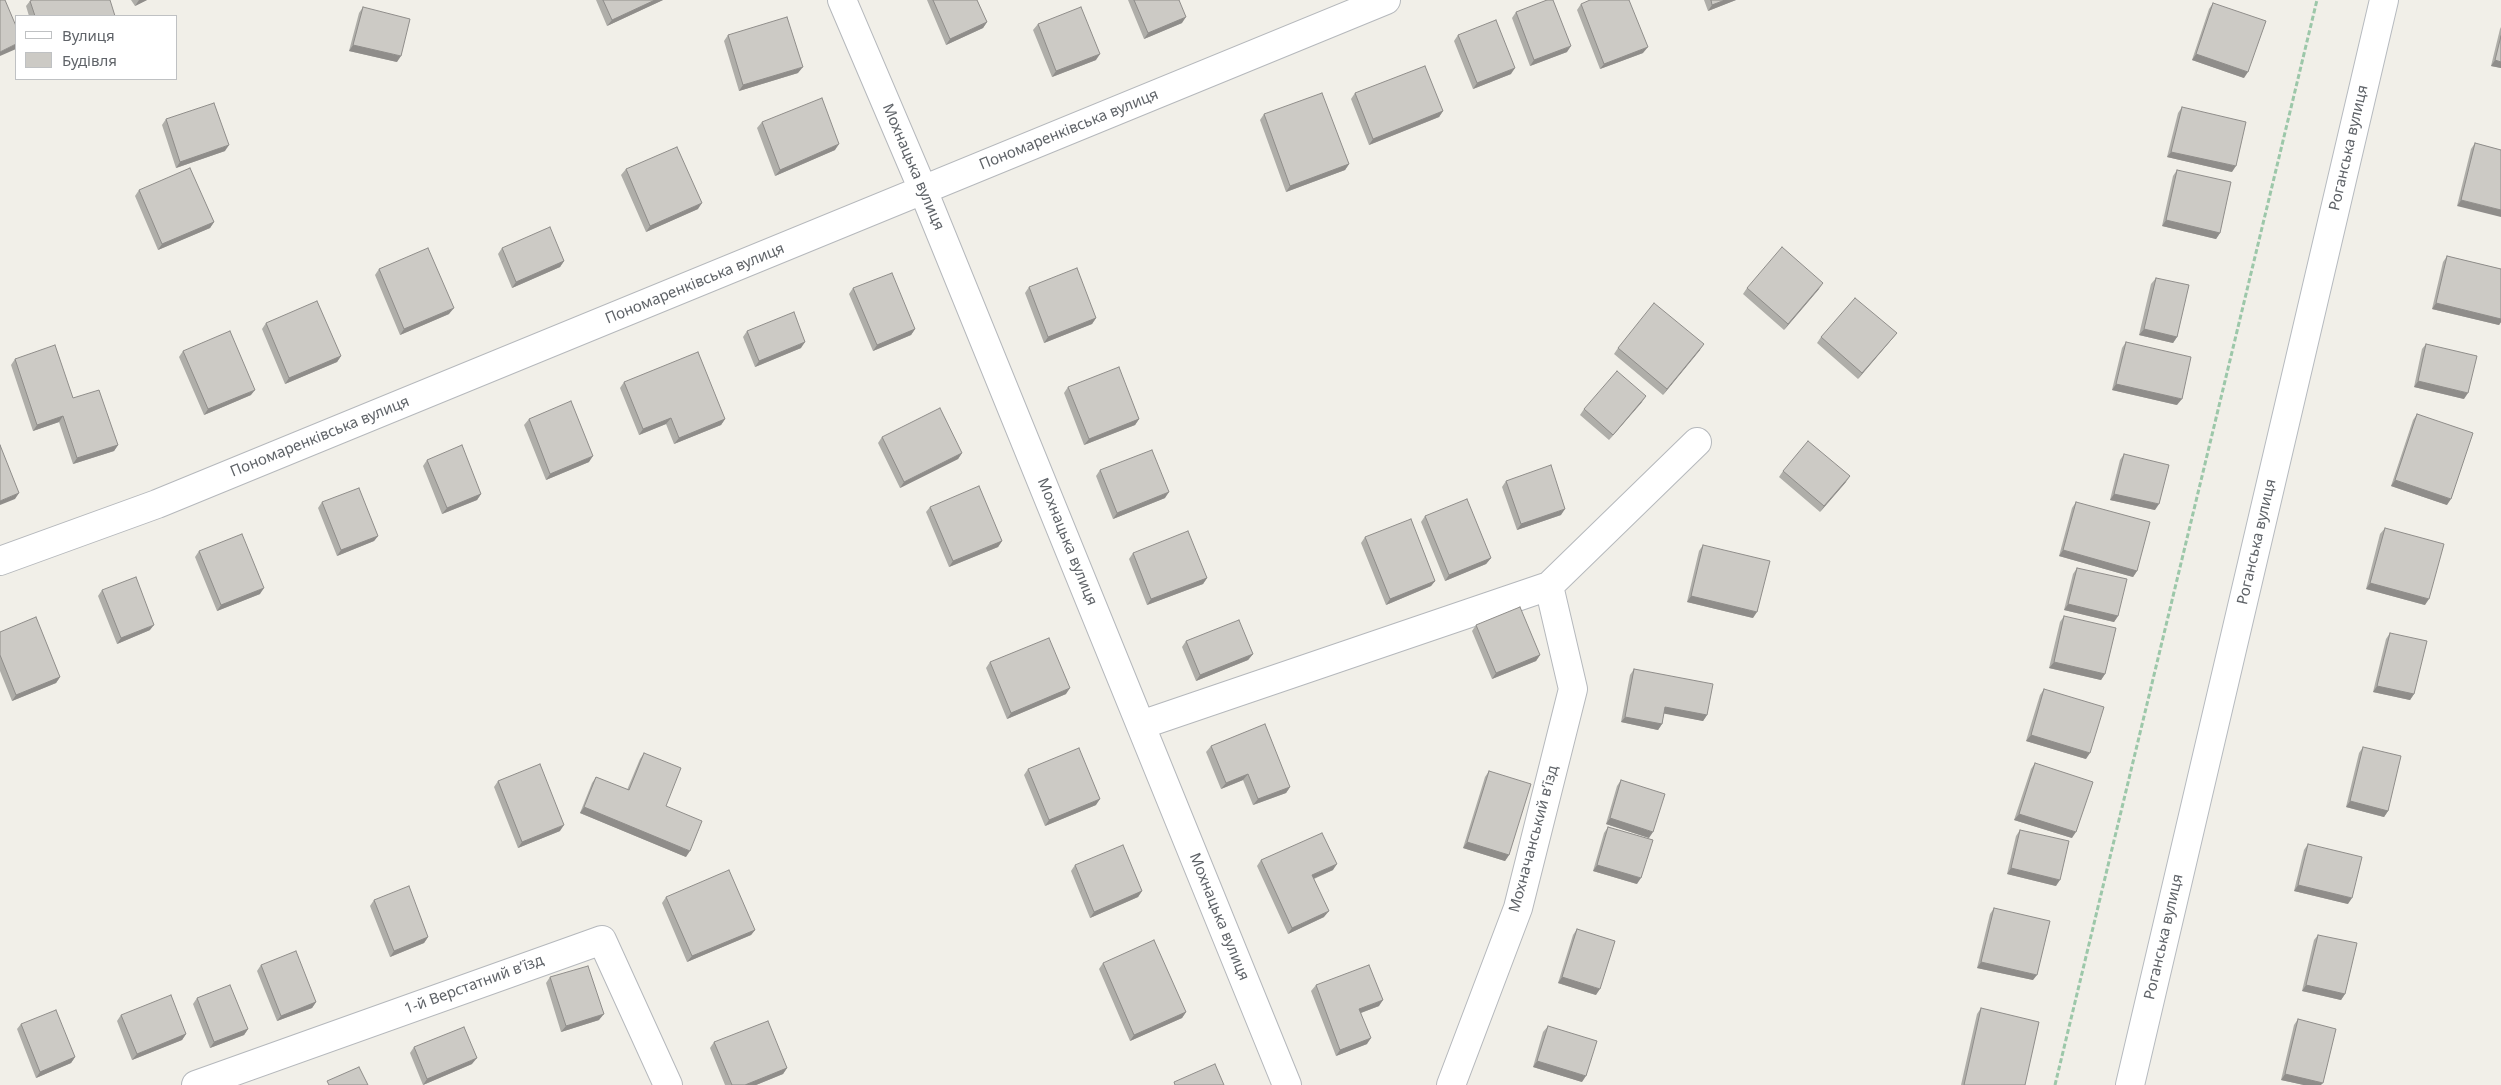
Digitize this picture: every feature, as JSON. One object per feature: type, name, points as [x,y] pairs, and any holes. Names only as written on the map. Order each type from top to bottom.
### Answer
[{"type":"street","name":"Мохнацька вулиця","points":[[842,0],[923,190],[1287,1085]]},
{"type":"street","name":"Пономаренківська вулиця","points":[[0,561],[157,504],[1386,0]]},
{"type":"street","name":"Роганська вулиця","points":[[2130,1085],[2384,0]]},
{"type":"street","points":[[1141,725],[1549,586],[1698,442]]},
{"type":"street","name":"Мохначанський в’їзд","points":[[1451,1085],[1518,908],[1573,689],[1549,586]]},
{"type":"street","name":"1-й Верстатний в’їзд","points":[[196,1085],[602,940],[668,1085]]},
{"type":"path","points":[[2055,1085],[2317,0]]},
{"type":"building","points":[[0,0],[5,0],[15,24],[15,44],[0,52]]},
{"type":"building","points":[[110,0],[115,15],[35,15],[30,1]]},
{"type":"building","points":[[603,0],[655,0],[612,20]]},
{"type":"building","points":[[933,0],[977,0],[987,22],[950,39]]},
{"type":"building","points":[[1134,0],[1179,0],[1186,17],[1148,33]]},
{"type":"building","points":[[1547,0],[1553,0],[1571,46],[1534,60],[1516,12]]},
{"type":"building","points":[[1590,0],[1629,0],[1648,47],[1604,64],[1581,4]]},
{"type":"building","points":[[1711,0],[1725,0],[1712,5]]},
{"type":"building","points":[[2213,3],[2266,21],[2248,72],[2196,54]]},
{"type":"building","points":[[363,7],[410,19],[401,56],[353,45]]},
{"type":"building","points":[[1081,7],[1100,54],[1056,71],[1038,24]]},
{"type":"building","points":[[787,17],[803,67],[743,85],[728,35]]},
{"type":"building","points":[[1496,20],[1515,68],[1477,83],[1458,35]]},
{"type":"building","points":[[2501,36],[2501,62],[2495,60]]},
{"type":"building","points":[[1425,66],[1443,111],[1373,139],[1355,93]]},
{"type":"building","points":[[1322,93],[1349,164],[1290,186],[1264,114]]},
{"type":"building","points":[[822,98],[839,144],[780,170],[762,122]]},
{"type":"building","points":[[214,103],[229,145],[180,162],[166,119]]},
{"type":"building","points":[[2182,107],[2246,122],[2236,166],[2171,152]]},
{"type":"building","points":[[2475,143],[2501,150],[2501,210],[2461,200]]},
{"type":"building","points":[[677,147],[702,203],[650,226],[626,169]]},
{"type":"building","points":[[190,168],[214,222],[162,244],[139,190]]},
{"type":"building","points":[[2177,170],[2231,182],[2220,233],[2166,220]]},
{"type":"building","points":[[550,227],[564,261],[516,282],[502,248]]},
{"type":"building","points":[[1782,247],[1823,283],[1788,324],[1747,288]]},
{"type":"building","points":[[428,248],[454,308],[404,329],[379,269]]},
{"type":"building","points":[[2447,256],[2501,269],[2501,319],[2436,303]]},
{"type":"building","points":[[1077,268],[1096,318],[1048,337],[1029,287]]},
{"type":"building","points":[[892,273],[915,329],[877,345],[853,288]]},
{"type":"building","points":[[2156,278],[2189,285],[2177,337],[2144,329]]},
{"type":"building","points":[[1855,298],[1897,333],[1862,373],[1821,337]]},
{"type":"building","points":[[317,301],[341,356],[289,378],[266,323]]},
{"type":"building","points":[[1654,303],[1704,344],[1667,389],[1618,348]]},
{"type":"building","points":[[794,312],[805,342],[759,361],[747,331]]},
{"type":"building","points":[[230,331],[255,390],[208,409],[183,351]]},
{"type":"building","points":[[2126,342],[2191,357],[2182,399],[2116,384]]},
{"type":"building","points":[[2426,344],[2477,356],[2468,393],[2418,381]]},
{"type":"building","points":[[55,345],[73,398],[99,390],[118,445],[77,458],[63,416],[37,425],[15,359]]},
{"type":"building","points":[[698,352],[725,419],[679,438],[671,418],[643,429],[624,382]]},
{"type":"building","points":[[1119,367],[1139,419],[1089,439],[1068,387]]},
{"type":"building","points":[[1617,371],[1646,396],[1613,435],[1584,409]]},
{"type":"building","points":[[571,401],[593,456],[550,474],[529,419]]},
{"type":"building","points":[[940,408],[962,453],[904,482],[882,437]]},
{"type":"building","points":[[2417,414],[2473,433],[2451,499],[2395,480]]},
{"type":"building","points":[[1808,441],[1850,476],[1824,506],[1783,471]]},
{"type":"building","points":[[0,445],[19,493],[0,501]]},
{"type":"building","points":[[462,445],[481,494],[447,508],[427,460]]},
{"type":"building","points":[[1152,450],[1169,492],[1117,513],[1100,470]]},
{"type":"building","points":[[2124,454],[2169,465],[2159,504],[2114,494]]},
{"type":"building","points":[[1551,465],[1565,509],[1521,524],[1506,481]]},
{"type":"building","points":[[979,486],[1002,541],[953,561],[930,507]]},
{"type":"building","points":[[359,488],[378,536],[341,550],[322,502]]},
{"type":"building","points":[[1467,499],[1491,558],[1449,575],[1425,516]]},
{"type":"building","points":[[2076,502],[2150,522],[2137,571],[2063,550]]},
{"type":"building","points":[[1411,519],[1435,581],[1390,599],[1365,537]]},
{"type":"building","points":[[2385,528],[2444,544],[2429,599],[2370,583]]},
{"type":"building","points":[[1188,531],[1207,578],[1151,599],[1133,553]]},
{"type":"building","points":[[242,534],[264,588],[221,605],[199,551]]},
{"type":"building","points":[[1703,545],[1770,561],[1757,612],[1691,596]]},
{"type":"building","points":[[2077,568],[2127,579],[2118,616],[2068,604]]},
{"type":"building","points":[[136,577],[154,625],[121,638],[102,590]]},
{"type":"building","points":[[1520,607],[1540,655],[1496,673],[1476,625]]},
{"type":"building","points":[[2064,616],[2116,628],[2105,674],[2054,662]]},
{"type":"building","points":[[36,617],[60,677],[16,695],[0,655],[0,632]]},
{"type":"building","points":[[1239,620],[1253,654],[1200,675],[1186,641]]},
{"type":"building","points":[[2390,633],[2427,641],[2414,694],[2377,686]]},
{"type":"building","points":[[1049,638],[1070,688],[1011,713],[990,662]]},
{"type":"building","points":[[1634,669],[1713,684],[1707,715],[1665,707],[1662,724],[1625,717]]},
{"type":"building","points":[[2044,689],[2104,707],[2090,753],[2031,735]]},
{"type":"building","points":[[1265,724],[1290,787],[1258,799],[1248,774],[1226,783],[1211,746]]},
{"type":"building","points":[[2363,747],[2401,756],[2388,811],[2350,801]]},
{"type":"building","points":[[1079,748],[1100,799],[1049,820],[1028,769]]},
{"type":"building","points":[[644,753],[681,768],[666,806],[702,821],[690,851],[584,807],[596,777],[629,790]]},
{"type":"building","points":[[2035,763],[2093,782],[2076,832],[2019,814]]},
{"type":"building","points":[[540,764],[564,825],[522,842],[498,781]]},
{"type":"building","points":[[1489,771],[1531,784],[1509,855],[1467,842]]},
{"type":"building","points":[[1621,780],[1665,794],[1653,832],[1610,818]]},
{"type":"building","points":[[1608,827],[1653,840],[1641,878],[1597,865]]},
{"type":"building","points":[[2020,830],[2069,841],[2060,880],[2011,868]]},
{"type":"building","points":[[1322,833],[1337,864],[1312,875],[1329,911],[1292,928],[1261,860]]},
{"type":"building","points":[[2308,844],[2362,857],[2352,898],[2298,885]]},
{"type":"building","points":[[1123,845],[1142,891],[1094,912],[1075,865]]},
{"type":"building","points":[[729,870],[755,930],[692,956],[666,897]]},
{"type":"building","points":[[409,886],[428,937],[394,951],[374,900]]},
{"type":"building","points":[[1994,908],[2050,921],[2037,975],[1981,962]]},
{"type":"building","points":[[1577,929],[1615,941],[1600,989],[1562,977]]},
{"type":"building","points":[[2318,935],[2357,943],[2345,994],[2306,985]]},
{"type":"building","points":[[1154,940],[1186,1012],[1134,1035],[1103,963]]},
{"type":"building","points":[[296,951],[316,1002],[281,1016],[261,965]]},
{"type":"building","points":[[1369,965],[1383,1000],[1359,1009],[1371,1038],[1340,1050],[1316,985]]},
{"type":"building","points":[[588,966],[604,1014],[566,1026],[550,977]]},
{"type":"building","points":[[230,985],[248,1029],[214,1042],[197,998]]},
{"type":"building","points":[[171,995],[186,1034],[137,1054],[121,1015]]},
{"type":"building","points":[[1981,1008],[2039,1022],[2025,1085],[1964,1085]]},
{"type":"building","points":[[56,1010],[75,1057],[40,1072],[21,1024]]},
{"type":"building","points":[[2298,1019],[2336,1029],[2323,1083],[2285,1074]]},
{"type":"building","points":[[768,1021],[787,1068],[745,1085],[732,1085],[714,1042]]},
{"type":"building","points":[[1548,1026],[1597,1041],[1586,1076],[1537,1061]]},
{"type":"building","points":[[464,1027],[477,1058],[427,1079],[414,1047]]},
{"type":"building","points":[[1215,1064],[1224,1085],[1175,1085],[1174,1082]]},
{"type":"building","points":[[359,1067],[368,1085],[329,1085],[327,1081]]}]
